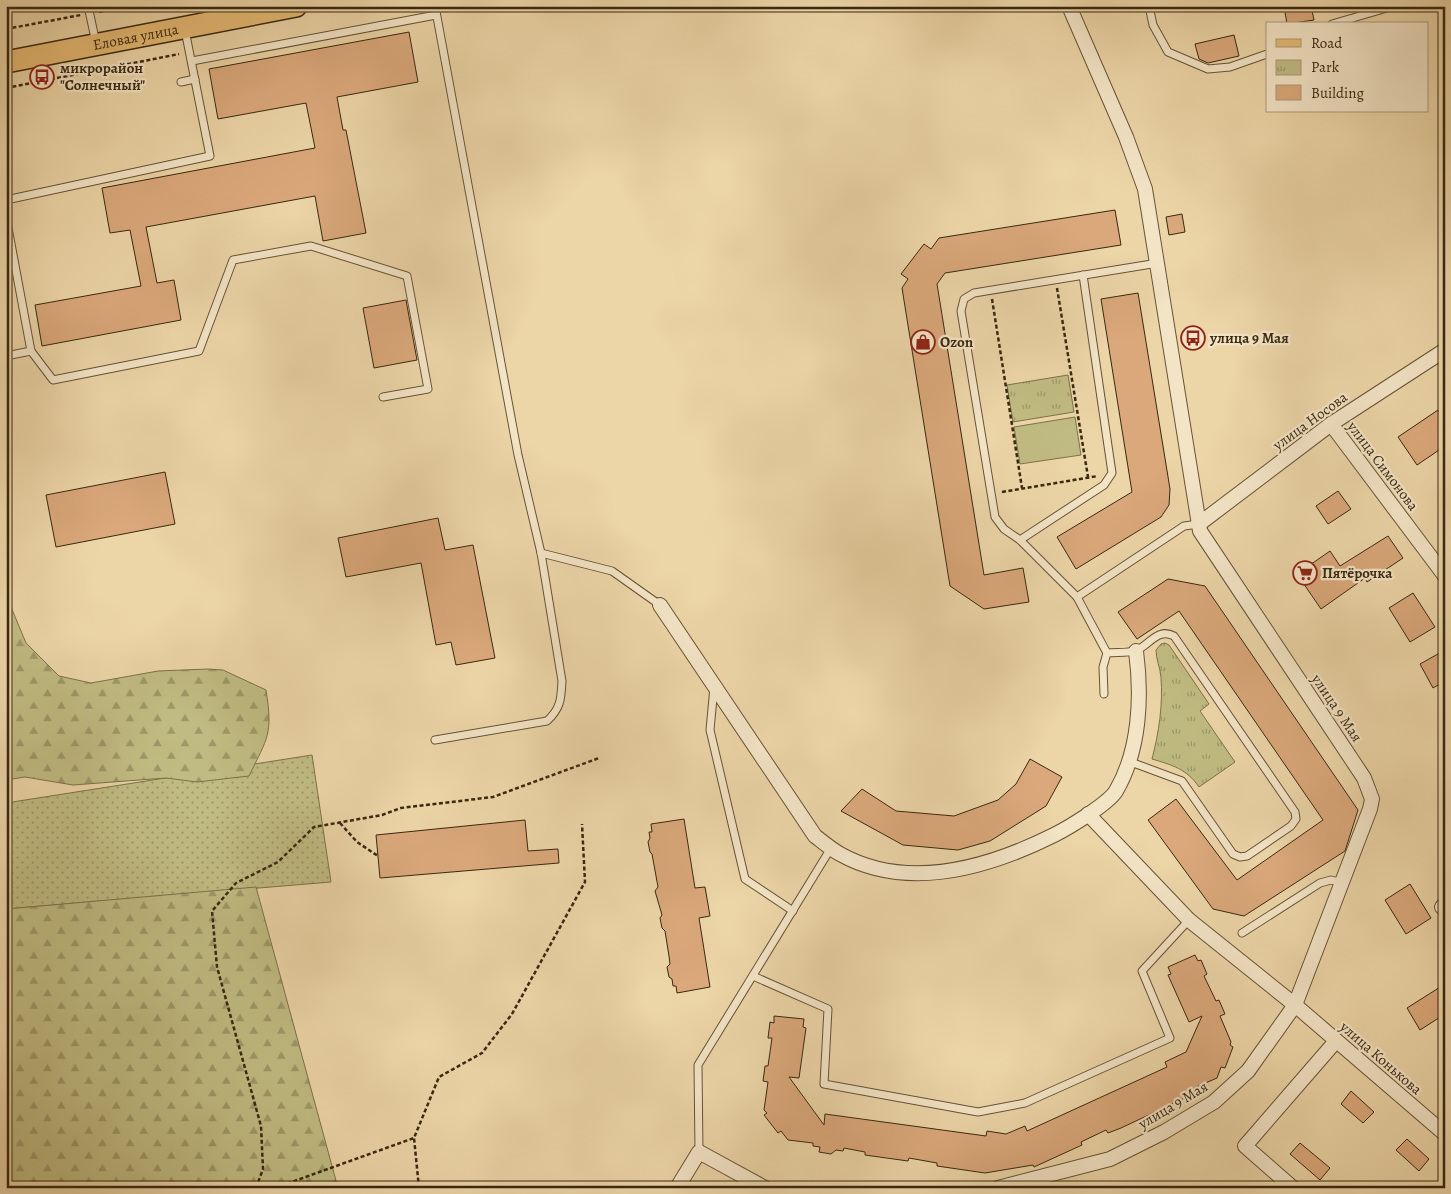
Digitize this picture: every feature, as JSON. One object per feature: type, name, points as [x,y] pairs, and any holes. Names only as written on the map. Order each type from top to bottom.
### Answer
[{"type":"main road","name":"Еловая улица","points":[[6,62],[296,6]]},
{"type":"street","name":"улица 9 Мая","points":[[998,1188],[1110,1160],[1164,1132],[1214,1102],[1248,1071],[1295,1006],[1343,883],[1372,799],[1369,788],[1204,537],[1199,524],[1158,263],[1142,176],[1069,6]]},
{"type":"street","name":"улица Носова","points":[[1199,524],[1330,424],[1445,350]]},
{"type":"street","name":"улица Симонова","points":[[1330,424],[1445,576]]},
{"type":"street","points":[[660,604],[815,836],[840,854],[874,867],[905,872],[965,869],[1020,851],[1071,827],[1115,793],[1128,761],[1135,733],[1140,688],[1136,651]]},
{"type":"street","name":"улица Конькова","points":[[1088,814],[1189,920],[1443,1129]]},
{"type":"street","points":[[1293,1188],[1245,1146],[1336,1040]]},
{"type":"street","points":[[677,1188],[699,1152],[765,1188]]},
{"type":"lane","points":[[434,6],[518,455],[541,553],[562,681],[561,699],[557,712],[547,721],[434,740]]},
{"type":"lane","points":[[1150,6],[1153,25],[1168,52],[1208,69],[1230,67],[1266,54]]},
{"type":"lane","points":[[1339,22],[1394,6]]},
{"type":"lane","points":[[89,10],[96,44]]},
{"type":"lane","points":[[192,61],[436,15]]},
{"type":"lane","points":[[6,200],[210,156],[185,27]]},
{"type":"lane","points":[[180,82],[195,79]]},
{"type":"lane","points":[[6,217],[31,352],[53,380],[199,352],[233,260],[311,246],[407,276],[428,389],[384,397]]},
{"type":"lane","points":[[1104,694],[1103,667],[1107,653],[1077,597],[1020,540],[1004,529],[995,517],[961,304],[968,295],[990,290],[1158,263]]},
{"type":"lane","points":[[1020,540],[1104,485],[1112,473],[1084,275]]},
{"type":"lane","points":[[6,356],[31,352]]},
{"type":"lane","points":[[1077,597],[1184,526],[1199,524]]},
{"type":"lane","points":[[541,553],[612,571],[660,604]]},
{"type":"lane","points":[[1107,653],[1136,651],[1160,634],[1168,632],[1174,636],[1295,812],[1296,819],[1291,826],[1247,856],[1240,857],[1233,854],[1182,781],[1128,761]]},
{"type":"lane","points":[[714,684],[710,730],[745,879],[793,910]]},
{"type":"lane","points":[[699,1152],[698,1065],[831,848]]},
{"type":"lane","points":[[1242,933],[1320,883],[1331,880],[1343,883]]},
{"type":"lane","points":[[753,976],[828,1009],[824,1084],[978,1112],[1025,1102],[1170,1038],[1142,971],[1189,920]]},
{"type":"path","points":[[6,30],[89,10],[132,6]]},
{"type":"path","points":[[6,88],[190,52]]},
{"type":"path","points":[[1056,280],[1088,477]]},
{"type":"path","points":[[990,290],[1022,488]]},
{"type":"path","points":[[991,494],[1112,473]]},
{"type":"path","points":[[256,1188],[263,1169],[262,1126],[217,967],[212,911],[236,883],[278,862],[314,827],[382,816],[402,808],[494,797],[599,758]]},
{"type":"path","points":[[340,823],[357,842],[378,856]]},
{"type":"path","points":[[418,1188],[414,1138],[439,1077],[482,1053],[512,1014],[585,882],[582,824]]},
{"type":"path","points":[[276,1188],[414,1138]]},
{"type":"green space","points":[[1068,375],[1074,412],[1013,422],[1007,385]]},
{"type":"green space","points":[[1075,417],[1081,455],[1020,464],[1014,427]]},
{"type":"green space","points":[[6,595],[26,643],[59,676],[91,683],[158,671],[223,670],[266,690],[269,726],[265,743],[249,776],[197,782],[166,778],[73,785],[25,777],[6,780]]},
{"type":"green space","points":[[1161,644],[1169,645],[1209,704],[1200,711],[1235,762],[1199,787],[1184,772],[1152,759],[1161,708],[1161,677],[1156,650]]},
{"type":"green space","points":[[312,755],[331,882],[6,909],[6,803]]},
{"type":"green space","points":[[256,887],[338,1188],[6,1188],[6,909]]},
{"type":"building","points":[[1284,6],[1311,6],[1314,20],[1287,22]]},
{"type":"building","points":[[409,32],[418,82],[337,97],[343,130],[346,130],[366,233],[323,241],[315,196],[146,227],[157,283],[174,280],[181,320],[42,346],[35,305],[141,286],[130,230],[110,233],[102,188],[315,148],[306,103],[218,119],[209,69]]},
{"type":"building","points":[[1234,35],[1239,56],[1208,63],[1199,59],[1195,44]]},
{"type":"building","points":[[1115,210],[1121,245],[945,273],[937,284],[984,575],[1023,568],[1029,602],[984,609],[950,586],[902,288],[908,279],[901,274],[924,244],[931,249],[939,238]]},
{"type":"building","points":[[1182,214],[1185,232],[1169,235],[1166,217]]},
{"type":"building","points":[[1138,293],[1170,489],[1169,505],[1161,517],[1076,569],[1057,537],[1132,492],[1101,299]]},
{"type":"building","points":[[406,300],[417,360],[374,368],[363,308]]},
{"type":"building","points":[[1438,410],[1445,421],[1445,446],[1417,465],[1398,437]]},
{"type":"building","points":[[165,472],[175,524],[56,547],[46,495]]},
{"type":"building","points":[[1338,491],[1351,509],[1328,524],[1316,506]]},
{"type":"building","points":[[438,518],[445,550],[473,545],[495,658],[456,665],[451,642],[436,645],[421,563],[346,577],[338,538]]},
{"type":"building","points":[[1388,536],[1403,558],[1367,582],[1365,578],[1321,609],[1297,574],[1330,551],[1340,566]]},
{"type":"building","points":[[1168,579],[1205,586],[1358,810],[1345,851],[1244,916],[1213,909],[1148,820],[1176,799],[1237,880],[1323,820],[1179,611],[1137,639],[1118,612]]},
{"type":"building","points":[[1413,593],[1435,627],[1410,642],[1389,608]]},
{"type":"building","points":[[1445,650],[1445,681],[1433,688],[1420,664]]},
{"type":"building","points":[[1030,759],[1062,777],[1046,806],[990,841],[958,850],[903,845],[841,811],[862,789],[896,811],[954,816],[998,800],[1016,784]]},
{"type":"building","points":[[684,819],[695,888],[705,887],[710,916],[699,918],[710,987],[677,993],[676,986],[673,986],[672,979],[669,977],[667,967],[670,964],[669,956],[665,931],[662,928],[660,918],[662,915],[655,891],[658,887],[648,842],[650,838],[649,832],[652,832],[651,824]]},
{"type":"building","points":[[525,820],[528,851],[558,849],[559,863],[380,878],[376,835]]},
{"type":"building","points":[[1410,884],[1431,918],[1406,934],[1385,900]]},
{"type":"building","points":[[1195,955],[1198,961],[1201,960],[1207,974],[1204,976],[1216,1001],[1219,1000],[1225,1014],[1220,1016],[1231,1042],[1230,1045],[1233,1047],[1225,1068],[1221,1067],[1217,1078],[1194,1088],[1195,1090],[1188,1093],[1189,1096],[1121,1128],[1108,1133],[1106,1130],[1081,1142],[1082,1145],[1034,1167],[1033,1165],[985,1173],[937,1166],[937,1163],[909,1158],[908,1161],[865,1155],[865,1152],[844,1148],[843,1151],[836,1150],[831,1154],[819,1152],[820,1147],[813,1146],[813,1143],[788,1140],[781,1131],[778,1133],[764,1115],[767,1113],[764,1110],[768,1082],[763,1081],[765,1066],[768,1066],[772,1038],[768,1038],[770,1022],[774,1023],[774,1016],[804,1019],[803,1027],[806,1028],[799,1078],[789,1077],[824,1125],[825,1114],[986,1136],[987,1131],[1006,1134],[1025,1126],[1027,1131],[1167,1067],[1165,1062],[1186,1052],[1202,1016],[1189,1022],[1168,975],[1171,974],[1168,967]]},
{"type":"building","points":[[1445,984],[1445,1014],[1420,1030],[1407,1008]]},
{"type":"building","points":[[1351,1091],[1374,1112],[1363,1123],[1341,1104]]},
{"type":"building","points":[[1407,1139],[1429,1159],[1419,1171],[1396,1150]]},
{"type":"building","points":[[1300,1143],[1330,1168],[1320,1180],[1290,1154]]},
{"type":"place","name":"микрорайон \"Солнечный\"","points":[[42,77]]},
{"type":"place","name":"улица 9 Мая","points":[[1193,338]]},
{"type":"place","name":"Ozon","points":[[923,342]]},
{"type":"place","name":"Пятёрочка","points":[[1305,573]]}]
